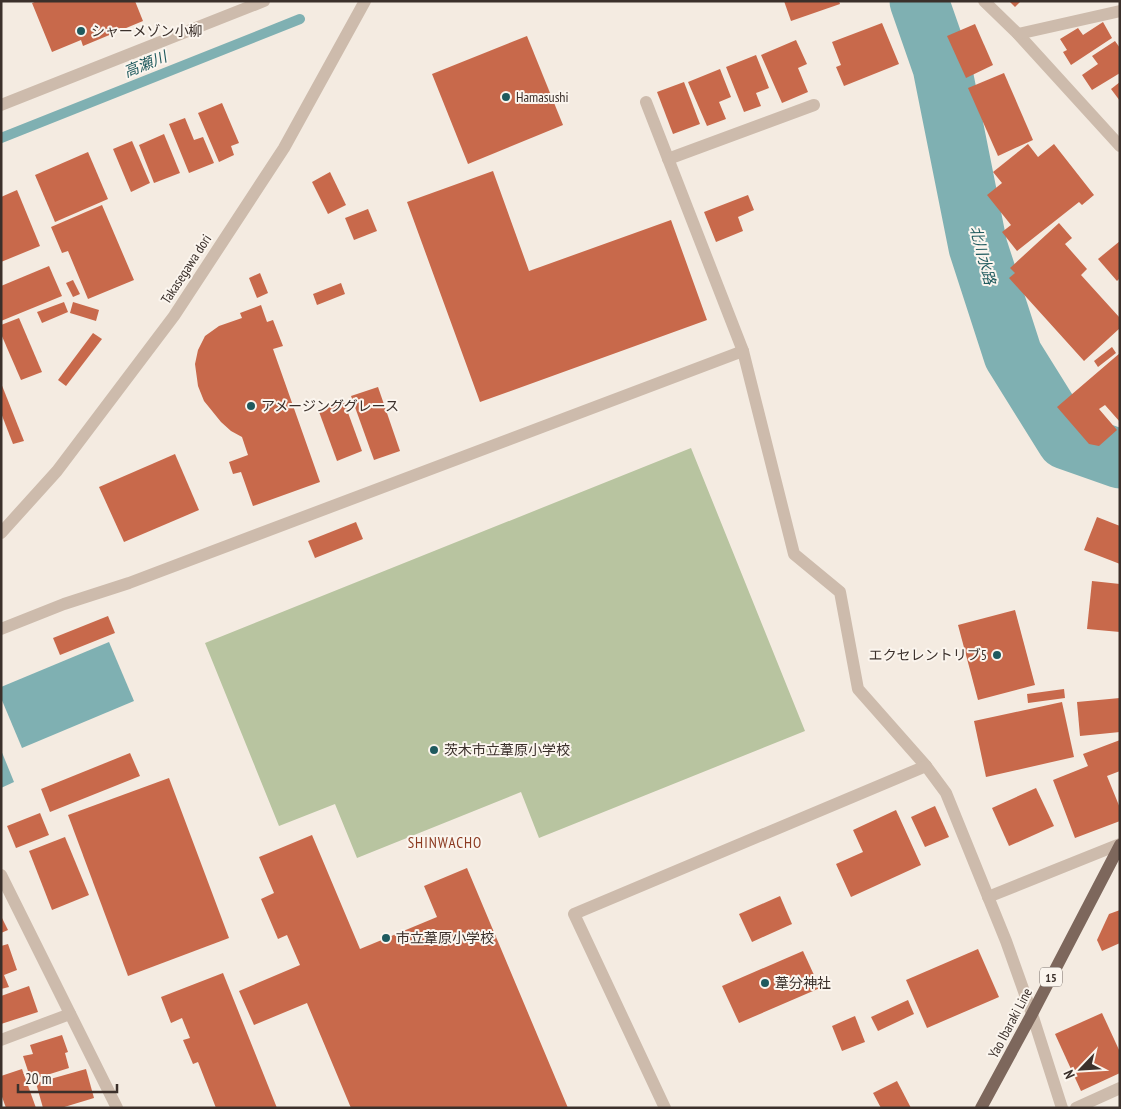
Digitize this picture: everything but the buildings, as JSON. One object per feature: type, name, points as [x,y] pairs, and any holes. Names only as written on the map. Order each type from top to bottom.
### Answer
[{"type":"main road","name":"Yao Ibaraki Line","points":[[981,1108],[1120,844]]},
{"type":"street","points":[[1,105],[264,1]]},
{"type":"street","name":"Takasegawa dori","points":[[1,533],[57,471],[174,316],[284,148],[366,1]]},
{"type":"street","points":[[984,1],[1018,34],[1120,146]]},
{"type":"street","points":[[1018,34],[1120,11]]},
{"type":"street","points":[[646,102],[742,352],[794,554],[840,592],[858,689],[926,766],[946,793],[1006,941],[1062,1108]]},
{"type":"street","points":[[668,159],[814,105]]},
{"type":"street","points":[[1,629],[64,604],[129,583],[742,352]]},
{"type":"street","points":[[664,1108],[574,914],[926,766]]},
{"type":"street","points":[[988,897],[1120,844]]},
{"type":"street","points":[[1,875],[117,1108]]},
{"type":"street","points":[[1,1040],[70,1014]]},
{"type":"street","points":[[1076,1108],[1120,1088]]},
{"type":"green space","points":[[691,448],[805,731],[539,838],[521,792],[357,858],[335,804],[279,826],[205,643]]},
{"type":"water","points":[[109,642],[134,701],[22,748],[1,698],[1,687]]},
{"type":"water","points":[[1,750],[14,782],[1,788]]},
{"type":"waterway","name":"北川水路","points":[[919,1],[942,67],[978,247],[1013,355],[1066,440],[1120,459]]},
{"type":"waterway","name":"高瀬川","points":[[1,138],[300,19]]},
{"type":"place","name":"シャーメゾン小柳","points":[[81,31]]},
{"type":"place","name":"Hamasushi","points":[[506,97]]},
{"type":"place","name":"アメージンググレース","points":[[251,406]]},
{"type":"place","name":"エクセレントリブ5","points":[[997,655]]},
{"type":"place","name":"茨木市立葦原小学校","points":[[434,750]]},
{"type":"place","name":"市立葦原小学校","points":[[386,938]]},
{"type":"place","name":"葦分神社","points":[[765,983]]},
{"type":"district","name":"SHINWACHO","points":[[445,842]]}]
